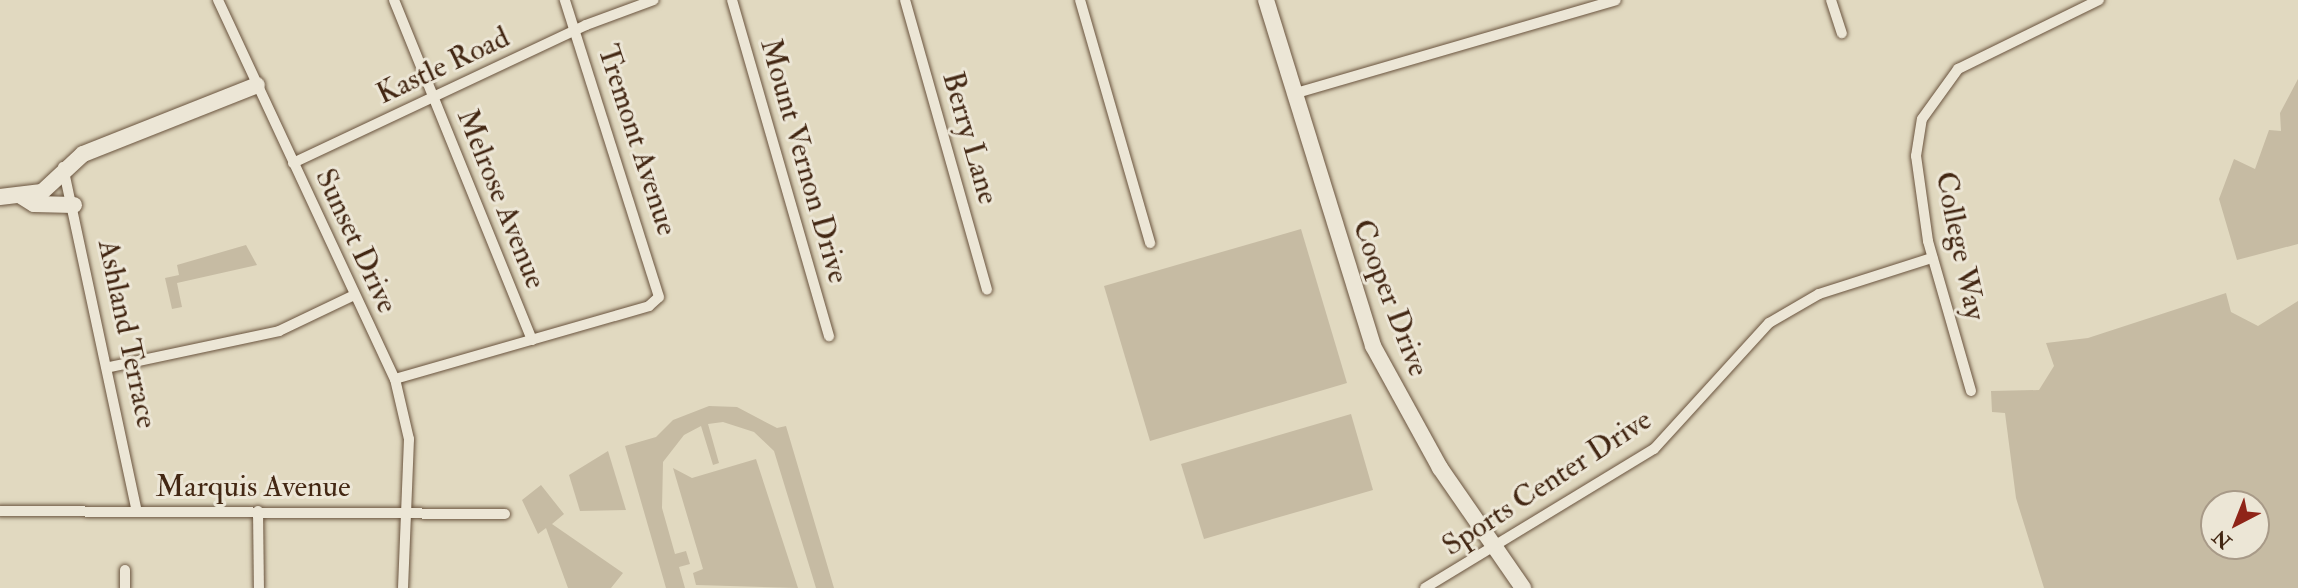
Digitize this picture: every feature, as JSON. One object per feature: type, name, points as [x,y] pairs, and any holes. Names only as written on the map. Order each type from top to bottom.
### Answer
[{"type":"main road","name":"Cooper Drive","points":[[1266,0],[1373,346],[1412,422],[1523,588]]},
{"type":"main road","points":[[0,197],[21,196],[47,189],[63,167],[257,85]]},
{"type":"main road","points":[[21,196],[34,204],[74,205]]},
{"type":"street","name":"Sunset Drive","points":[[218,0],[395,379],[409,439],[403,588]]},
{"type":"street","name":"Melrose Avenue","points":[[394,0],[532,340]]},
{"type":"street","name":"Tremont Avenue","points":[[532,340],[649,306],[659,297],[565,0]]},
{"type":"street","name":"Kastle Road","points":[[293,163],[576,31],[654,0]]},
{"type":"street","name":"Mount Vernon Drive","points":[[732,0],[829,335]]},
{"type":"street","name":"Berry Lane","points":[[905,0],[987,290]]},
{"type":"street","points":[[1080,0],[1150,243]]},
{"type":"street","points":[[1293,94],[1615,0]]},
{"type":"street","points":[[1831,0],[1842,33]]},
{"type":"street","name":"College Way","points":[[1971,391],[1931,258],[1916,156],[1922,119],[1936,93],[1974,58],[2099,0]]},
{"type":"street","name":"Ashland Terrace","points":[[63,167],[110,367],[137,511]]},
{"type":"street","name":"Sports Center Drive","points":[[1425,588],[1654,449],[1769,323],[1819,294],[1931,258]]},
{"type":"street","points":[[110,367],[279,331],[354,295]]},
{"type":"street","points":[[395,379],[532,340]]},
{"type":"street","name":"Marquis Avenue","points":[[0,511],[505,514]]},
{"type":"street","points":[[258,511],[259,588]]},
{"type":"street","points":[[125,570],[125,588]]},
{"type":"shaded area","points":[[2298,79],[2298,244],[2237,260],[2219,199],[2234,159],[2255,169],[2269,130],[2281,131],[2280,113]]},
{"type":"shaded area","points":[[1301,229],[1347,383],[1150,441],[1104,286]]},
{"type":"shaded area","points":[[246,245],[257,265],[177,283],[182,307],[172,309],[165,278],[179,275],[177,265]]},
{"type":"shaded area","points":[[2226,293],[2231,312],[2258,326],[2298,301],[2298,588],[2044,588],[2016,498],[2005,413],[1992,412],[1991,391],[2039,390],[2054,366],[2046,343],[2088,338]]},
{"type":"shaded area","points":[[709,406],[737,407],[777,428],[786,426],[834,588],[816,588],[774,451],[754,432],[723,422],[708,424],[719,463],[713,465],[701,426],[684,435],[663,462],[662,508],[675,554],[686,551],[690,564],[679,567],[685,588],[666,588],[625,446],[656,437],[673,420]]},
{"type":"shaded area","points":[[1351,414],[1373,490],[1204,539],[1181,464]]},
{"type":"shaded area","points":[[608,451],[626,510],[580,511],[569,475]]},
{"type":"shaded area","points":[[756,459],[798,588],[696,585],[693,573],[703,569],[673,468],[692,478]]},
{"type":"shaded area","points":[[541,485],[564,514],[552,524],[623,573],[611,588],[568,588],[546,528],[538,534],[522,500]]}]
